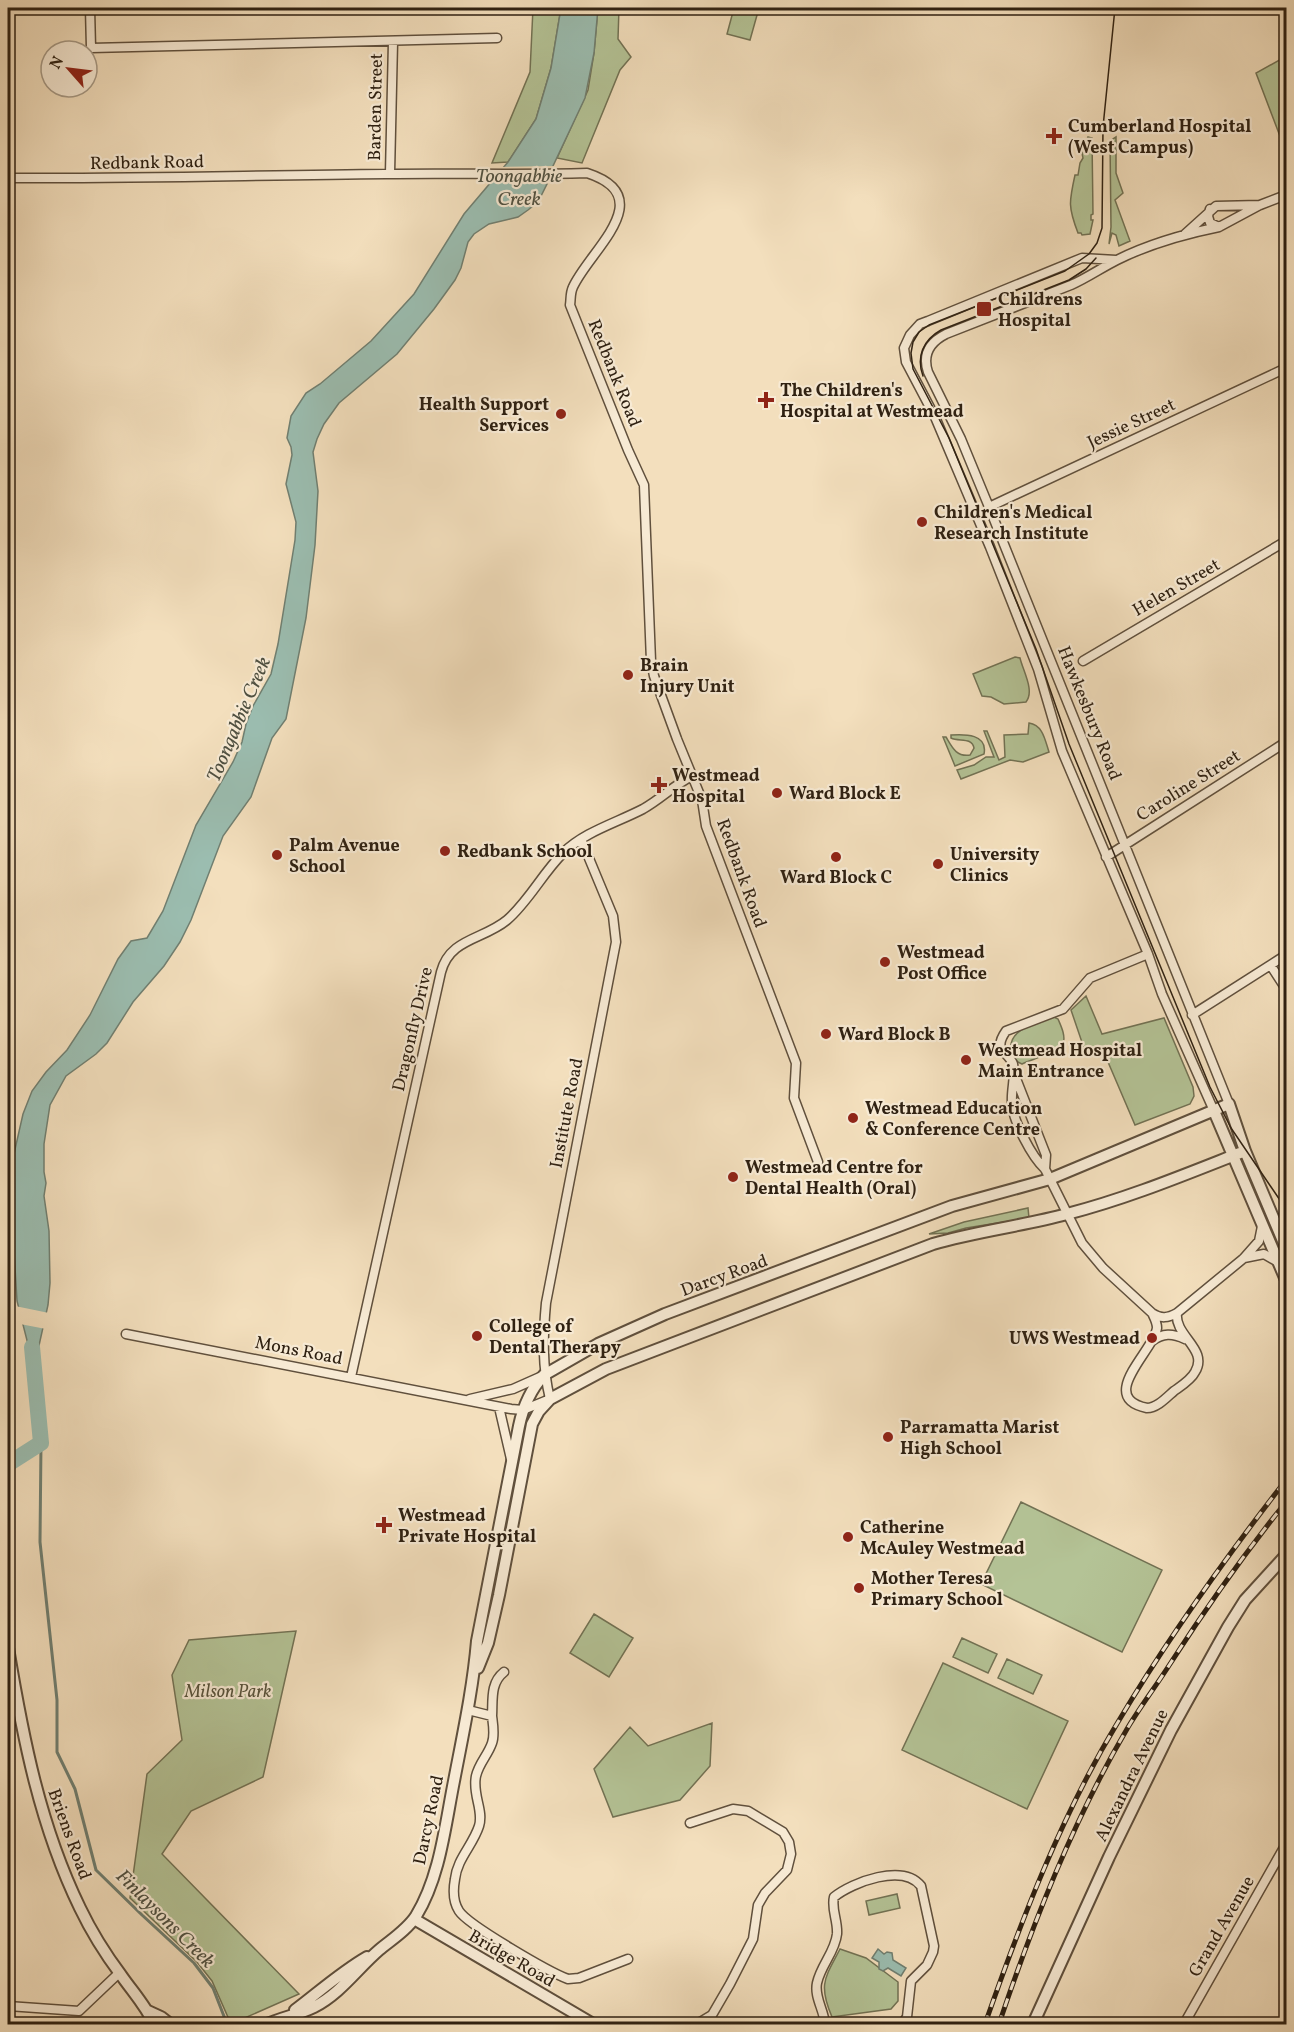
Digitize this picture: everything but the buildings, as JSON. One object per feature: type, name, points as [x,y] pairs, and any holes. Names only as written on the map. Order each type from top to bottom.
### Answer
[{"type":"street","points":[[90,8],[91,48],[497,38]]},
{"type":"street","name":"Barden Street","points":[[390,173],[393,42]]},
{"type":"street","name":"Redbank Road","points":[[8,178],[146,179],[390,173],[490,175],[587,173],[601,177],[612,188],[618,196],[621,208],[616,224],[580,275],[572,290],[570,305],[644,485],[651,661],[654,676],[702,801],[706,826],[796,1063],[794,1098],[818,1162]]},
{"type":"street","points":[[1117,260],[1184,234],[1222,226],[1260,205],[1287,195]]},
{"type":"street","points":[[1184,234],[1210,210],[1220,206],[1260,205]]},
{"type":"street","points":[[1220,206],[1226,208],[1230,215],[1222,226]]},
{"type":"street","points":[[1210,210],[1208,216],[1210,223],[1222,226]]},
{"type":"street","name":"Hawkesbury Road","points":[[1117,260],[1082,258],[936,317],[914,329],[904,348],[906,362],[943,436],[1022,626],[1038,669],[1062,751],[1148,954],[1162,994],[1287,1280]]},
{"type":"street","name":"Hawkesbury Road","points":[[1117,260],[1080,281],[936,339],[928,350],[926,368],[961,439],[1245,1150],[1287,1248]]},
{"type":"street","name":"Jessie Street","points":[[988,507],[1287,368]]},
{"type":"street","name":"Helen Street","points":[[1083,661],[1287,541]]},
{"type":"street","name":"Caroline Street","points":[[1106,857],[1287,742]]},
{"type":"street","name":"Dragonfly Drive","points":[[351,1377],[444,962],[453,950],[497,928],[506,921],[562,854],[581,839],[642,809],[692,776]]},
{"type":"street","name":"Institute Road","points":[[550,1399],[544,1375],[543,1352],[546,1303],[616,942],[613,916],[581,839]]},
{"type":"street","points":[[1148,954],[1090,978],[1063,1008],[1005,1031],[1002,1036],[1001,1049],[1012,1063],[1013,1112],[1036,1160],[1045,1169],[1082,1243],[1091,1256],[1153,1315],[1163,1318],[1177,1313],[1244,1258],[1258,1240],[1262,1226]]},
{"type":"street","points":[[1192,1015],[1287,955]]},
{"type":"street","points":[[1271,966],[1287,989]]},
{"type":"street","points":[[1013,1072],[1046,1155],[1045,1169]]},
{"type":"street","points":[[1214,1111],[1228,1104]]},
{"type":"street","name":"Darcy Road","points":[[267,2025],[291,2020],[314,2007],[351,1979],[377,1951],[414,1919],[429,1890],[438,1859],[468,1710],[477,1641],[523,1410],[532,1391],[544,1375],[598,1344],[665,1314],[952,1206],[1050,1179],[1214,1111]]},
{"type":"street","name":"Darcy Road","points":[[474,1676],[488,1643],[532,1424],[539,1411],[550,1399],[606,1369],[933,1244],[1067,1214],[1123,1198],[1245,1150]]},
{"type":"street","points":[[1244,1258],[1264,1254],[1278,1262]]},
{"type":"street","points":[[1153,1315],[1156,1329],[1152,1341],[1126,1384],[1128,1396],[1132,1401],[1147,1408],[1157,1405],[1195,1373],[1197,1352],[1177,1325],[1177,1313]]},
{"type":"street","name":"Mons Road","points":[[126,1334],[499,1407],[523,1410],[550,1399]]},
{"type":"street","points":[[1152,1341],[1157,1337],[1170,1334],[1188,1340]]},
{"type":"street","name":"Mons Road","points":[[466,1399],[513,1389],[544,1375]]},
{"type":"street","points":[[499,1407],[512,1462]]},
{"type":"street","points":[[494,1560],[506,1523],[516,1511]]},
{"type":"street","name":"Alexandra Avenue","points":[[1033,2025],[1109,1857],[1170,1730],[1239,1609],[1287,1556]]},
{"type":"street","name":"Briens Road","points":[[8,1648],[23,1736],[41,1810],[81,1909],[119,1973],[148,2012],[154,2025]]},
{"type":"street","points":[[504,1672],[495,1682],[493,1689],[494,1740],[479,1767],[475,1785],[475,1796],[481,1816],[480,1825],[460,1861],[455,1878],[455,1903],[460,1913],[489,1934],[568,1979],[579,1978],[628,1959]]},
{"type":"street","points":[[468,1710],[492,1716]]},
{"type":"street","points":[[690,1823],[733,1809],[748,1811],[783,1832],[789,1842],[791,1854],[787,1870],[765,1893],[758,1905],[753,1939],[712,2015],[697,2025]]},
{"type":"street","name":"Grand Avenue","points":[[1184,2025],[1287,1844]]},
{"type":"street","points":[[825,2025],[816,1992],[820,1975],[835,1945],[837,1931],[832,1904],[834,1897],[859,1883],[885,1876],[903,1876],[915,1880],[921,1886],[934,1946],[931,1959],[911,1982],[907,2017],[902,2025]]},
{"type":"street","name":"Bridge Road","points":[[414,1919],[593,2025]]},
{"type":"street","points":[[8,2006],[79,2011],[119,1973]]},
{"type":"street","name":"Briens Road","points":[[148,2012],[161,2017],[170,2025]]},
{"type":"green space","points":[[533,8],[561,8],[551,68],[536,119],[508,162],[492,163],[530,72]]},
{"type":"green space","points":[[598,8],[619,8],[618,39],[631,57],[620,70],[582,163],[557,158],[588,90]]},
{"type":"green space","points":[[734,8],[759,8],[750,40],[727,34]]},
{"type":"green space","points":[[1286,49],[1286,152],[1256,73],[1285,57],[1283,51]]},
{"type":"green space","points":[[1088,137],[1092,138],[1093,214],[1091,220],[1093,220],[1090,234],[1082,235],[1078,233],[1072,217],[1071,198],[1075,175],[1078,175]]},
{"type":"green space","points":[[1116,137],[1116,173],[1123,193],[1115,200],[1130,241],[1119,246],[1116,235],[1112,233],[1109,244],[1111,227],[1110,141]]},
{"type":"green space","points":[[1015,657],[1020,658],[1028,681],[1029,692],[1026,702],[1004,704],[991,697],[982,696],[973,674]]},
{"type":"green space","points":[[1029,723],[1034,724],[1040,730],[1049,752],[1023,762],[1010,760],[961,779],[957,770],[974,765],[986,757],[994,757],[984,731],[987,731],[999,760],[1005,757],[1004,735],[1028,734]]},
{"type":"green space","points":[[951,735],[969,735],[979,739],[984,747],[984,754],[955,766],[943,737],[946,737],[955,750],[961,754],[970,755],[974,748],[971,742],[951,738]]},
{"type":"green space","points":[[1086,996],[1102,1034],[1164,1018],[1193,1087],[1194,1096],[1190,1104],[1135,1125],[1102,1048],[1086,1054],[1071,1010]]},
{"type":"green space","points":[[1052,1016],[1058,1019],[1064,1034],[1061,1047],[1022,1064],[1016,1060],[1011,1050],[1014,1037],[1025,1028]]},
{"type":"green space","points":[[1028,1208],[1029,1218],[948,1233],[929,1234],[964,1222]]},
{"type":"green space","points":[[1021,1502],[1162,1570],[1122,1652],[981,1584]]},
{"type":"green space","points":[[594,1614],[633,1638],[609,1677],[570,1653]]},
{"type":"green space","name":"Milson Park","points":[[296,1631],[263,1777],[191,1811],[162,1854],[299,1994],[231,2024],[212,1981],[197,1962],[130,1898],[147,1774],[182,1740],[172,1675],[189,1640]]},
{"type":"green space","points":[[962,1638],[997,1654],[988,1673],[953,1657]]},
{"type":"green space","points":[[1007,1659],[1042,1675],[1033,1694],[998,1678]]},
{"type":"green space","points":[[943,1663],[1068,1721],[1027,1809],[902,1750]]},
{"type":"green space","points":[[712,1723],[710,1766],[680,1800],[613,1817],[594,1769],[630,1727],[648,1746]]},
{"type":"green space","points":[[897,1894],[900,1908],[869,1915],[866,1901]]},
{"type":"green space","points":[[840,1949],[866,1958],[898,1982],[898,2001],[891,2009],[832,2017],[824,1989],[830,1967]]},
{"type":"water","name":"Toongabbie Creek","points":[[561,8],[598,8],[594,53],[585,98],[545,183],[547,184],[538,202],[518,217],[489,224],[474,234],[468,242],[455,280],[434,309],[397,354],[339,403],[324,424],[313,452],[318,491],[315,545],[306,618],[286,719],[272,738],[251,797],[223,836],[191,920],[180,942],[164,966],[133,1002],[107,1043],[66,1076],[50,1105],[44,1144],[46,1183],[44,1196],[49,1231],[50,1283],[48,1305],[34,1368],[17,1301],[11,1201],[13,1158],[23,1114],[32,1091],[67,1050],[90,1015],[118,959],[131,941],[147,938],[163,911],[196,825],[233,762],[253,706],[271,674],[295,540],[296,522],[286,484],[292,455],[287,438],[291,416],[306,393],[371,341],[414,294],[464,214],[508,162],[536,119],[551,68]]},
{"type":"water","points":[[878,1949],[884,1954],[892,1953],[893,1960],[906,1968],[901,1976],[888,1968],[883,1971],[879,1969],[879,1962],[872,1958]]},
{"type":"pier","points":[[555,166],[549,182],[490,182],[500,167]]},
{"type":"pier","points":[[15,1306],[49,1313],[46,1329],[20,1324]]},
{"type":"waterway","name":"Toongabbie Creek","points":[[8,1464],[41,1443],[32,1347]]},
{"type":"waterway","name":"Finlaysons Creek","points":[[41,1443],[40,1542],[57,1700],[57,1752],[75,1789],[96,1870],[194,1963],[213,1988],[227,2024]]},
{"type":"tram line","points":[[1115,8],[1103,127],[1102,228],[1097,243],[1089,254],[1065,271],[929,325],[919,332],[913,342],[911,353],[913,369],[949,438],[1036,649],[1069,744],[1210,1087],[1231,1128],[1286,1209]]},
{"type":"tram line","points":[[923,376],[921,356],[926,344],[935,334],[1069,280],[1086,269],[1096,258]]},
{"type":"railway","points":[[985,2024],[1044,1870],[1097,1758],[1177,1629],[1241,1538],[1286,1480]]},
{"type":"railway","points":[[999,2024],[1056,1873],[1107,1764],[1132,1721],[1197,1622],[1240,1561],[1286,1502]]},
{"type":"place","name":"Cumberland Hospital (West Campus)","points":[[1054,136]]},
{"type":"place","name":"Childrens Hospital","points":[[984,309]]},
{"type":"place","name":"The Children's Hospital at Westmead","points":[[766,400]]},
{"type":"place","name":"Health Support Services","points":[[561,414]]},
{"type":"place","name":"Children's Medical Research Institute","points":[[922,522]]},
{"type":"place","name":"Brain Injury Unit","points":[[628,675]]},
{"type":"place","name":"Westmead Hospital","points":[[659,785]]},
{"type":"place","name":"Ward Block E","points":[[777,793]]},
{"type":"place","name":"Redbank School","points":[[445,851]]},
{"type":"place","name":"Palm Avenue School","points":[[277,855]]},
{"type":"place","name":"Ward Block C","points":[[836,857]]},
{"type":"place","name":"University Clinics","points":[[938,864]]},
{"type":"place","name":"Westmead Post Office","points":[[885,962]]},
{"type":"place","name":"Ward Block B","points":[[826,1034]]},
{"type":"place","name":"Westmead Hospital Main Entrance","points":[[966,1060]]},
{"type":"place","name":"Westmead Education & Conference Centre","points":[[853,1118]]},
{"type":"place","name":"Westmead Centre for Dental Health (Oral)","points":[[733,1177]]},
{"type":"place","name":"College of Dental Therapy","points":[[477,1336]]},
{"type":"place","name":"UWS Westmead","points":[[1152,1338]]},
{"type":"place","name":"Parramatta Marist High School","points":[[888,1437]]},
{"type":"place","name":"Westmead Private Hospital","points":[[384,1525]]},
{"type":"place","name":"Catherine McAuley Westmead","points":[[848,1537]]},
{"type":"place","name":"Mother Teresa Primary School","points":[[859,1588]]}]
